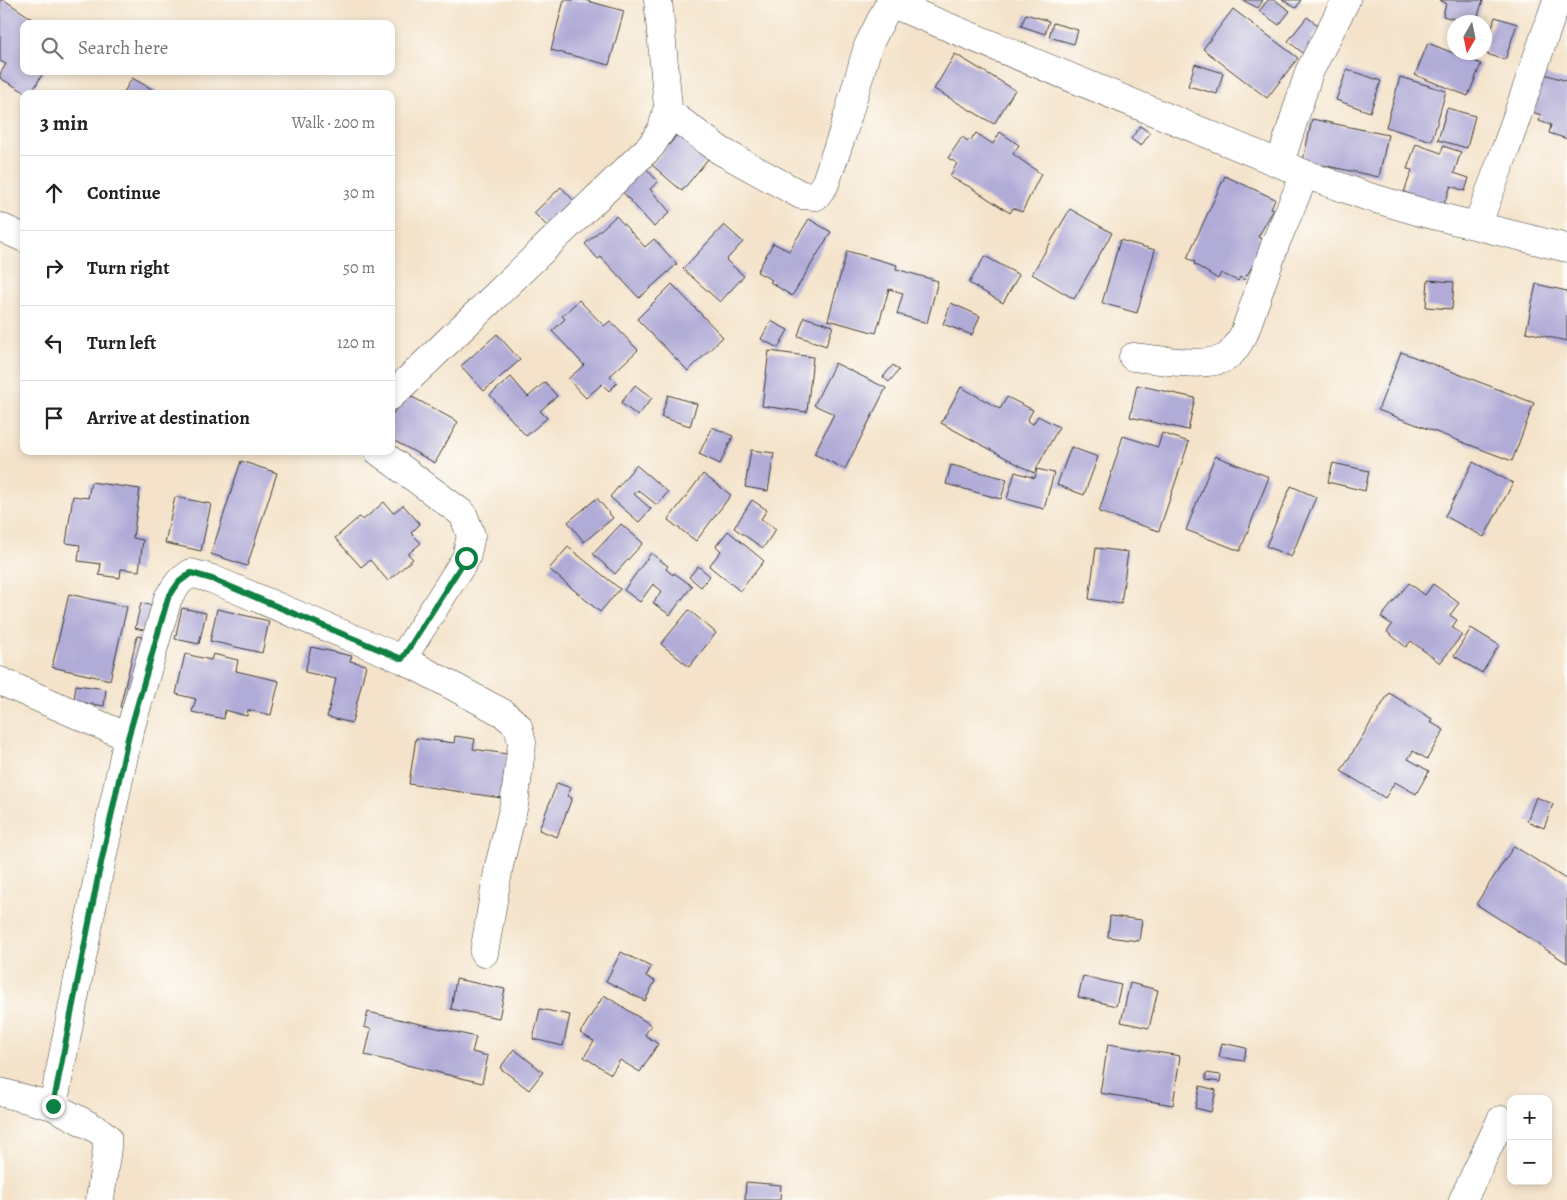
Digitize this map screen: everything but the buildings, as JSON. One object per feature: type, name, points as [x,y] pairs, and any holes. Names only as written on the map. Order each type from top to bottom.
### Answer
[{"type":"street","points":[[395,392],[651,146],[662,129],[668,106],[658,0]]},
{"type":"street","points":[[1280,163],[1309,72],[1346,0]]},
{"type":"street","points":[[1477,226],[1506,151],[1558,0]]},
{"type":"street","points":[[666,113],[675,117],[729,156],[801,195],[816,196],[825,184],[844,129],[868,46],[891,1],[1305,174],[1366,196],[1424,213],[1567,248]]},
{"type":"street","points":[[1132,357],[1210,362],[1226,358],[1237,347],[1244,334],[1276,242],[1305,174]]},
{"type":"street","points":[[0,227],[20,236]]},
{"type":"street","points":[[383,455],[463,514],[471,534],[466,558],[402,659]]},
{"type":"street","points":[[53,1106],[94,895],[128,738],[168,598],[179,582],[191,573],[212,579],[402,659],[503,713],[518,726],[522,744],[514,805],[499,866],[484,953]]},
{"type":"street","points":[[0,681],[128,738]]},
{"type":"street","points":[[0,1092],[53,1106],[98,1130],[106,1137],[107,1148],[100,1200]]},
{"type":"street","points":[[1463,1200],[1501,1120]]},
{"type":"route","points":[[53,1106],[98,877],[128,738],[168,598],[179,582],[191,573],[212,579],[402,659],[466,558]]}]
